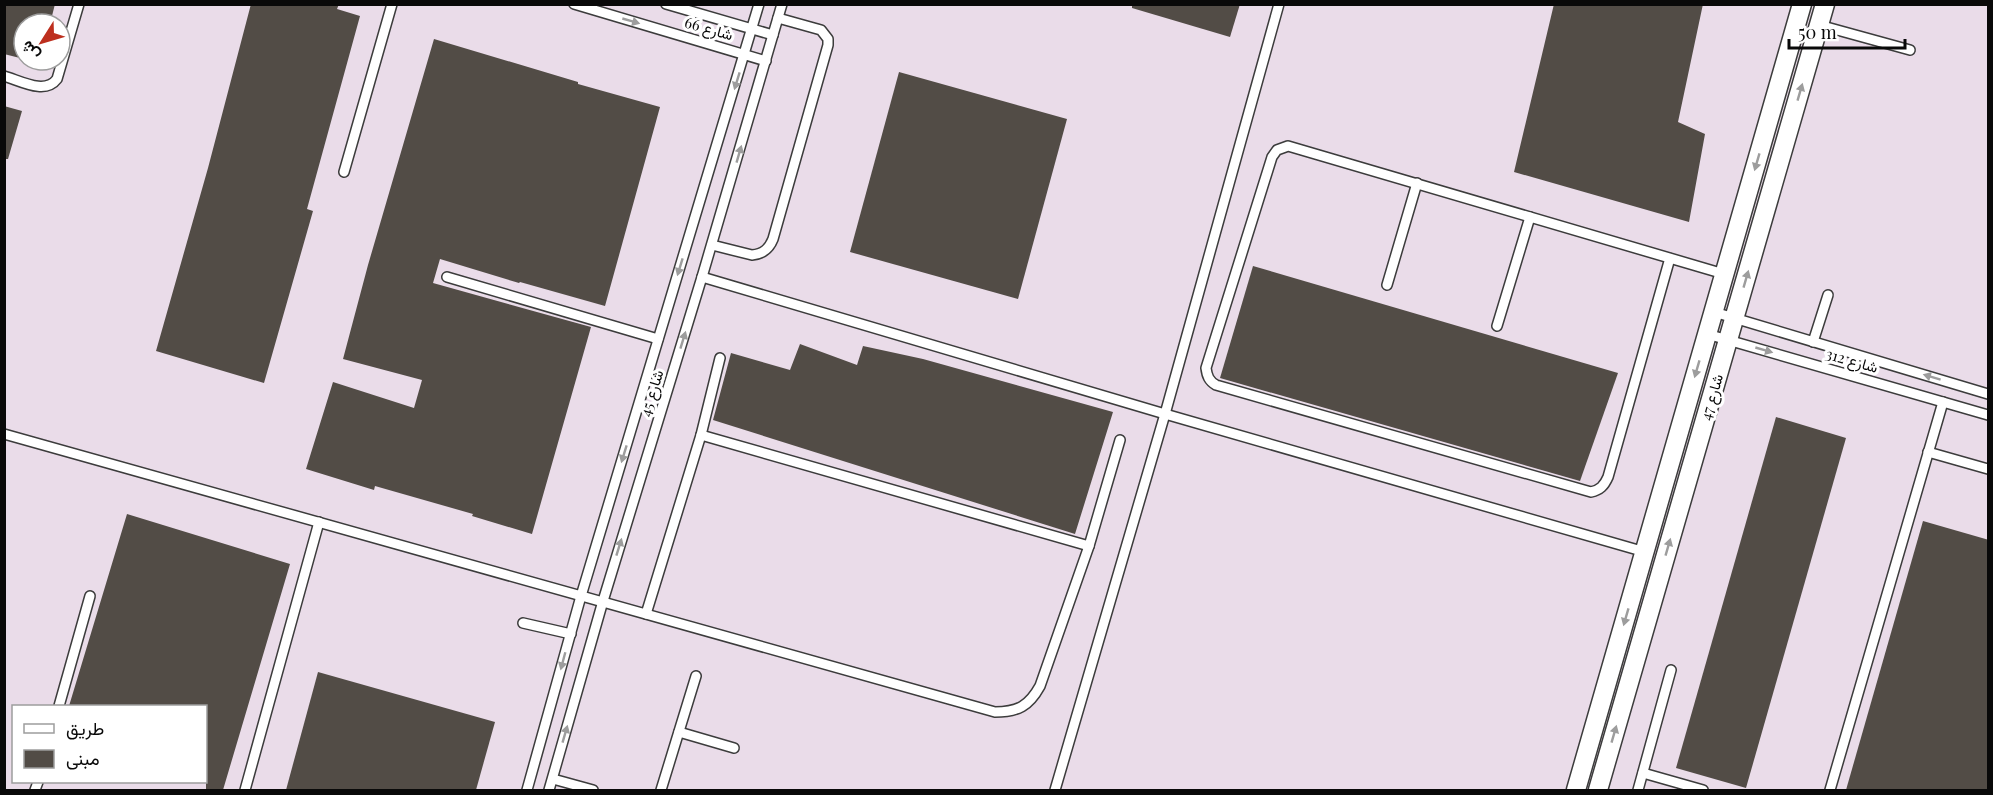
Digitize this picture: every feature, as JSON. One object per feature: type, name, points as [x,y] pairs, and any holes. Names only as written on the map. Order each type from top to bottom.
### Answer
[{"type":"street","name":"شارع 47","points":[[1576,790],[1802,4]]},
{"type":"street","name":"شارع 47","points":[[1598,790],[1825,4]]},
{"type":"lane","points":[[4,76],[42,88],[54,83],[79,4]]},
{"type":"lane","points":[[344,172],[392,4]]},
{"type":"lane","name":"شارع 66","points":[[574,4],[766,61]]},
{"type":"lane","name":"شارع 66","points":[[666,4],[773,35]]},
{"type":"lane","name":"شارع 45","points":[[527,790],[581,596],[759,4]]},
{"type":"lane","name":"شارع 45","points":[[549,790],[603,601],[712,245],[782,4]]},
{"type":"lane","points":[[1055,790],[1165,414],[1279,4]]},
{"type":"lane","points":[[712,245],[758,255],[768,249],[773,238],[828,45],[828,39],[821,30],[778,18]]},
{"type":"lane","points":[[1819,25],[1910,50]]},
{"type":"lane","points":[[1670,258],[1608,477],[1605,485],[1599,490],[1591,492],[1216,386],[1210,382],[1207,375],[1206,368],[1272,157],[1277,150],[1288,146],[1417,183],[1724,274]]},
{"type":"lane","points":[[1387,285],[1417,183]]},
{"type":"lane","points":[[1497,326],[1530,217]]},
{"type":"lane","points":[[447,277],[658,339]]},
{"type":"lane","points":[[702,277],[1165,414],[1645,552]]},
{"type":"lane","points":[[1813,342],[1828,295]]},
{"type":"lane","name":"شارع 312","points":[[1714,312],[1989,394]]},
{"type":"lane","name":"شارع 312","points":[[1707,334],[1943,402],[1988,411]]},
{"type":"lane","points":[[646,614],[701,435],[720,358]]},
{"type":"lane","points":[[1830,790],[1943,402]]},
{"type":"lane","points":[[4,435],[995,712],[1009,712],[1022,707],[1033,698],[1040,686],[1089,546],[1120,440]]},
{"type":"lane","points":[[701,435],[1089,546]]},
{"type":"lane","points":[[1928,452],[1989,469]]},
{"type":"lane","points":[[245,790],[319,522]]},
{"type":"lane","points":[[59,705],[90,597]]},
{"type":"lane","points":[[523,623],[571,634]]},
{"type":"lane","points":[[1638,790],[1671,670]]},
{"type":"lane","points":[[661,790],[696,676]]},
{"type":"lane","points":[[679,732],[734,748]]},
{"type":"lane","points":[[1643,773],[1703,790]]},
{"type":"lane","points":[[553,779],[593,790]]},
{"type":"shaded area","points":[[5,5],[1988,5],[1988,790],[5,790]]},
{"type":"building","points":[[4,4],[55,4],[53,12],[12,12],[12,56],[4,54]]},
{"type":"building","points":[[251,4],[339,4],[337,9],[360,16],[307,209],[313,211],[264,383],[156,351],[208,168]]},
{"type":"building","points":[[1132,4],[1240,4],[1230,37],[1132,8]]},
{"type":"building","points":[[1554,4],[1703,4],[1678,122],[1705,134],[1689,222],[1514,172]]},
{"type":"building","points":[[434,39],[660,107],[605,306],[440,259],[433,283],[591,327],[532,534],[472,516],[473,514],[375,486],[374,490],[306,469],[333,382],[414,408],[422,380],[343,359]]},
{"type":"building","points":[[899,72],[1067,119],[1018,299],[850,252]]},
{"type":"building","points":[[4,106],[22,111],[8,159],[4,159]]},
{"type":"building","points":[[1253,266],[1618,373],[1580,481],[1220,378]]},
{"type":"building","points":[[800,344],[857,365],[863,346],[923,359],[1113,412],[1075,534],[713,420],[731,353],[790,370]]},
{"type":"building","points":[[1776,417],[1846,438],[1746,788],[1676,768]]},
{"type":"building","points":[[127,514],[290,564],[223,790],[206,790],[207,705],[69,705]]},
{"type":"building","points":[[1923,521],[1989,540],[1989,790],[1846,790]]},
{"type":"building","points":[[318,672],[495,722],[476,790],[286,790]]}]
